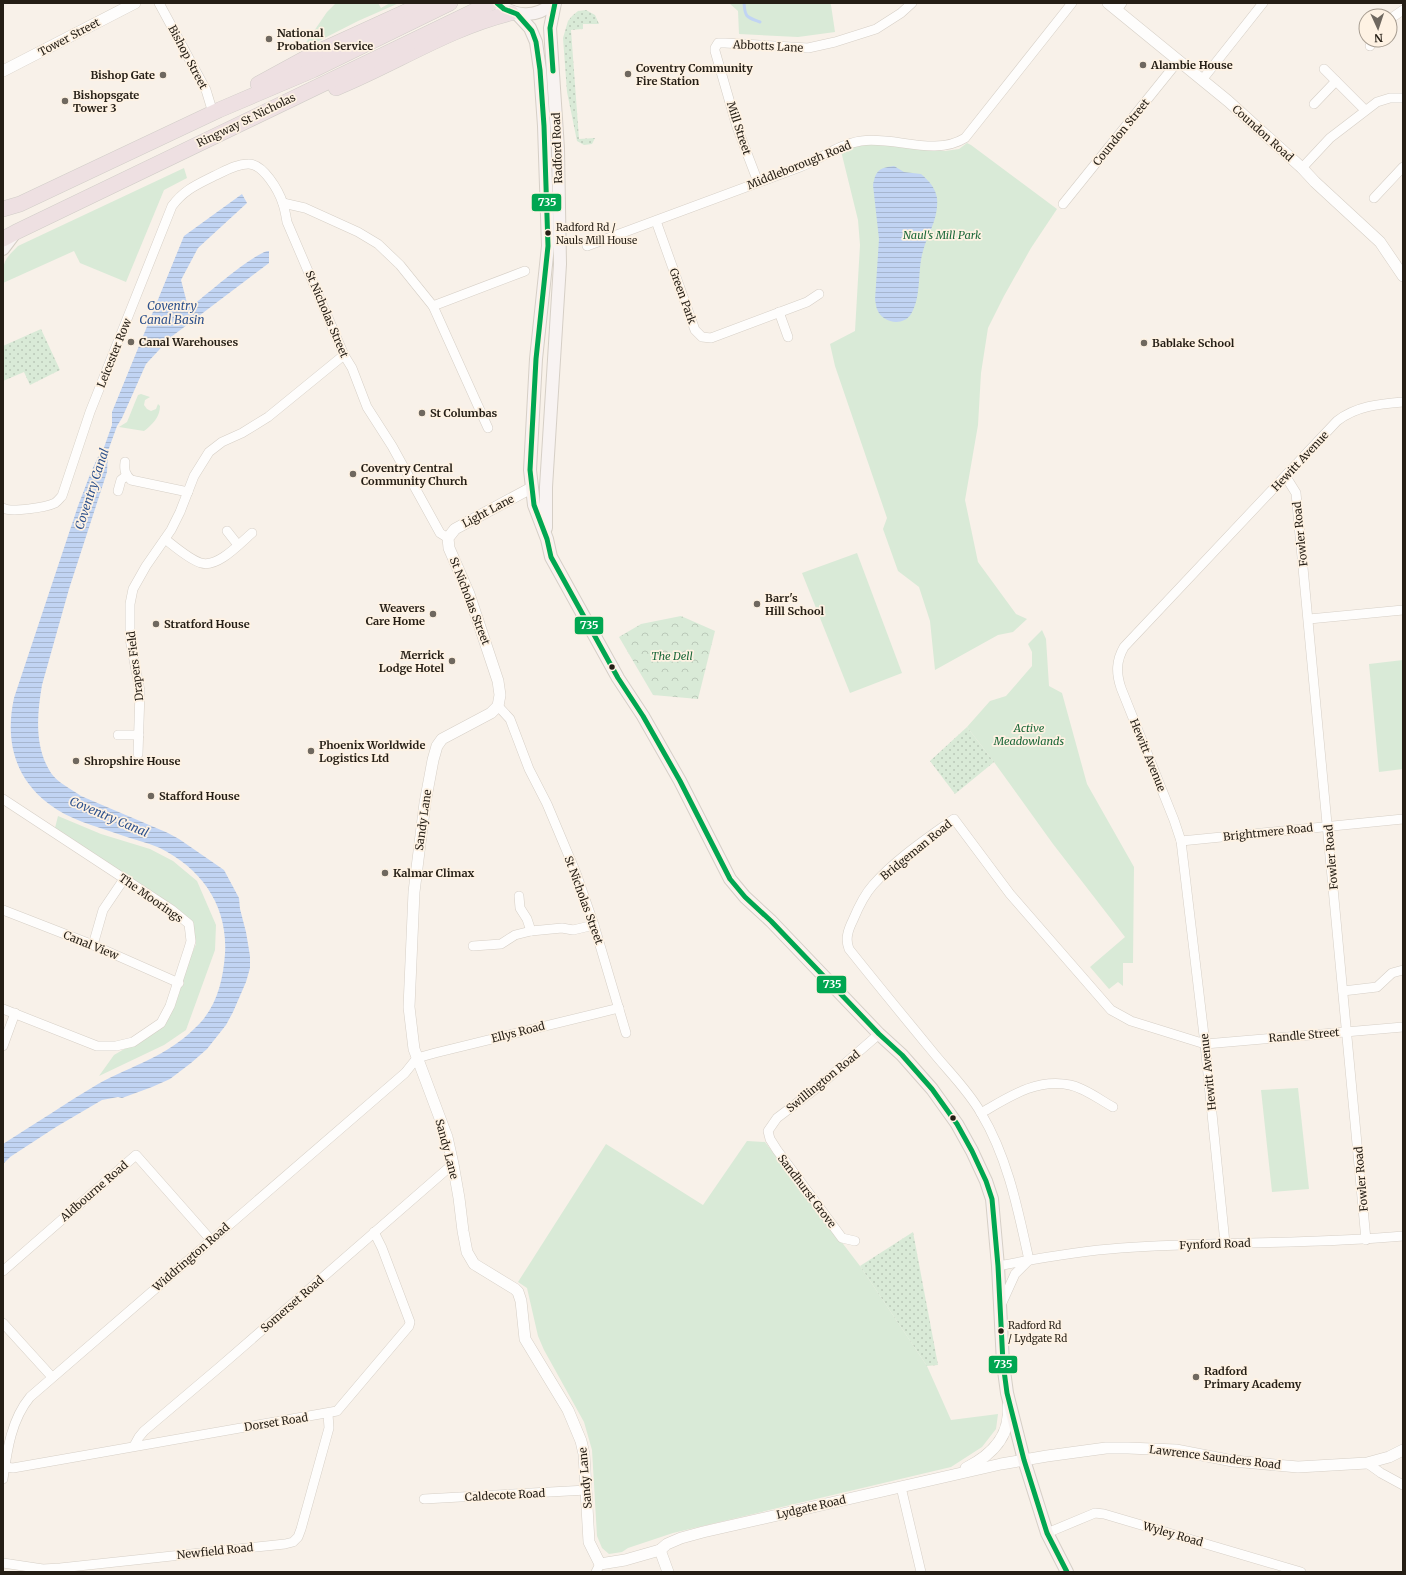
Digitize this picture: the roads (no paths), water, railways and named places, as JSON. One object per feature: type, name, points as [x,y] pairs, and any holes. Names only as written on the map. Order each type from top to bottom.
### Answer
[{"type":"highway","points":[[216,112],[241,93],[313,54],[425,3]]},
{"type":"highway","name":"Ringway St Nicholas","points":[[3,209],[20,204],[216,112],[313,70],[450,3]]},
{"type":"highway","name":"Ringway St Nicholas","points":[[3,240],[16,232],[208,138],[491,3]]},
{"type":"highway","points":[[208,138],[342,85],[458,30],[489,19],[514,13]]},
{"type":"main road","name":"Radford Road","points":[[497,3],[514,13],[532,32],[536,42],[538,56],[544,126],[548,206],[548,246],[536,359],[530,470],[534,505],[547,539],[551,557],[680,781],[730,879],[745,897],[771,921],[879,1034],[902,1055],[932,1089],[957,1124],[972,1152],[986,1181],[992,1199],[998,1266],[1002,1363],[1007,1393],[1024,1460],[1047,1533],[1067,1572]]},
{"type":"main road","name":"Radford Road","points":[[547,539],[546,487],[560,264],[558,143],[550,28],[554,3]]},
{"type":"main road","points":[[514,13],[527,15],[535,14],[554,3]]},
{"type":"main road","points":[[3,249],[16,232]]},
{"type":"main road","name":"Radford Road","points":[[531,488],[536,485],[540,476],[544,418],[553,390]]},
{"type":"street","name":"Tower Street","points":[[3,70],[135,3]]},
{"type":"street","name":"Bishop Street","points":[[159,3],[206,90],[216,112]]},
{"type":"street","name":"Abbotts Lane","points":[[715,51],[718,43],[808,48],[835,42],[876,29],[901,13],[912,3]]},
{"type":"street","name":"Middleborough Road","points":[[587,246],[808,164],[840,147],[860,141],[880,139],[935,146],[956,144],[965,138],[1072,3]]},
{"type":"street","points":[[1202,80],[1263,3]]},
{"type":"street","name":"Coundon Road","points":[[1116,5],[1228,101],[1302,168],[1315,182],[1380,242],[1403,276]]},
{"type":"street","name":"Mill Street","points":[[715,51],[737,127],[758,182]]},
{"type":"street","name":"Coundon Street","points":[[1063,204],[1179,60]]},
{"type":"street","points":[[1324,69],[1365,110]]},
{"type":"street","points":[[1314,104],[1336,81]]},
{"type":"street","points":[[1302,168],[1330,138],[1365,110],[1377,102],[1390,98],[1403,98]]},
{"type":"street","name":"Leicester Row","points":[[4,511],[48,505],[56,502],[62,496],[88,419],[160,232],[172,206],[180,196],[191,188],[233,167],[249,164],[261,168],[274,186]]},
{"type":"street","points":[[1374,198],[1403,168]]},
{"type":"street","name":"St Nicholas Street","points":[[274,186],[283,203],[287,222],[344,355],[352,368],[370,413],[392,446],[440,533],[448,538],[449,548],[469,594],[491,655],[500,695],[498,706],[510,719],[529,769],[576,873],[594,925],[626,1033]]},
{"type":"street","points":[[283,203],[305,208],[358,232],[378,244],[400,265],[433,306],[488,428]]},
{"type":"street","name":"Green Park","points":[[656,221],[695,330],[700,336],[711,338],[807,302],[819,294]]},
{"type":"street","points":[[433,306],[525,272]]},
{"type":"street","points":[[779,312],[788,337]]},
{"type":"street","name":"Drapers Field","points":[[138,754],[140,691],[130,639],[130,604],[133,589],[138,579],[165,539],[180,512],[194,476],[209,452],[222,442],[242,433],[268,417],[344,355]]},
{"type":"street","name":"Hewitt Avenue","points":[[1225,1243],[1205,1044],[1181,841],[1117,677],[1119,656],[1124,647],[1286,477],[1337,421],[1346,413],[1374,405],[1403,402]]},
{"type":"street","points":[[125,462],[124,472],[131,480],[188,492]]},
{"type":"street","points":[[118,491],[122,480],[126,476]]},
{"type":"street","name":"Fowler Road","points":[[1286,477],[1296,493],[1366,1240]]},
{"type":"street","name":"Light Lane","points":[[448,538],[455,529],[531,488]]},
{"type":"street","points":[[227,531],[238,545]]},
{"type":"street","points":[[165,539],[203,564],[216,562],[252,533]]},
{"type":"street","points":[[1309,619],[1403,610]]},
{"type":"street","name":"Sandy Lane","points":[[498,706],[491,713],[442,739],[437,746],[425,803],[414,892],[409,1007],[414,1049],[446,1137],[453,1164],[459,1198],[462,1231],[467,1252],[474,1264],[518,1292],[521,1301],[525,1339],[568,1410],[581,1441],[584,1454],[587,1490],[589,1542],[598,1568]]},
{"type":"street","points":[[118,735],[139,735]]},
{"type":"street","name":"The Moorings","points":[[3,800],[172,910],[189,924],[191,941],[179,983],[170,1006],[161,1023],[133,1042],[116,1046],[97,1046],[3,1008]]},
{"type":"street","name":"Bridgeman Road","points":[[1029,1260],[1012,1185],[1003,1160],[981,1113],[966,1092],[849,949],[847,944],[848,930],[860,903],[872,886],[913,849],[954,819],[1010,894],[1111,1010],[1132,1021],[1205,1044]]},
{"type":"street","name":"Brightmere Road","points":[[1181,841],[1403,819]]},
{"type":"street","points":[[93,945],[103,910],[124,879]]},
{"type":"street","points":[[519,896],[520,908],[527,919],[531,931]]},
{"type":"street","name":"Canal View","points":[[3,910],[93,945],[179,983]]},
{"type":"street","points":[[473,946],[501,944],[515,934],[531,931],[562,928],[574,930],[594,925]]},
{"type":"street","points":[[1343,991],[1377,987],[1392,973],[1403,970]]},
{"type":"street","name":"Ellys Road","points":[[417,1058],[435,1052],[619,1008]]},
{"type":"street","points":[[3,1046],[15,1013]]},
{"type":"street","name":"Randle Street","points":[[1205,1044],[1403,1026]]},
{"type":"street","name":"Swillington Road","points":[[768,1131],[777,1118],[818,1087],[879,1034]]},
{"type":"street","name":"Widdrington Road","points":[[3,1479],[10,1438],[23,1407],[30,1397],[405,1073],[417,1058]]},
{"type":"street","points":[[981,1113],[1011,1095],[1042,1084],[1069,1085],[1083,1090],[1113,1107]]},
{"type":"street","name":"Sandhurst Grove","points":[[768,1131],[770,1139],[777,1150],[842,1238],[855,1241]]},
{"type":"street","name":"Aldbourne Road","points":[[3,1271],[136,1155],[211,1240]]},
{"type":"street","name":"Somerset Road","points":[[134,1446],[138,1437],[144,1431],[453,1164]]},
{"type":"street","name":"Dorset Road","points":[[5,1467],[13,1468],[134,1446],[328,1414],[337,1411],[409,1326],[410,1322],[374,1232]]},
{"type":"street","name":"Fynford Road","points":[[998,1266],[1079,1252],[1119,1248],[1225,1243],[1366,1240],[1403,1236]]},
{"type":"street","points":[[999,1309],[1014,1274],[1029,1260]]},
{"type":"street","points":[[3,1323],[52,1377]]},
{"type":"street","points":[[953,1475],[976,1463],[992,1452],[1001,1441],[1008,1417],[1007,1393]]},
{"type":"street","name":"Newfield Road","points":[[3,1563],[43,1569],[60,1568],[293,1542],[298,1538],[308,1508],[329,1428],[328,1414]]},
{"type":"street","name":"Lawrence Saunders Road","points":[[1024,1460],[1106,1448],[1128,1448],[1176,1450],[1233,1461],[1298,1467],[1367,1463],[1389,1457],[1403,1450]]},
{"type":"street","name":"Lydgate Road","points":[[598,1568],[660,1550],[667,1544],[681,1538],[703,1532],[1024,1460]]},
{"type":"street","points":[[1367,1463],[1381,1473],[1403,1485]]},
{"type":"street","points":[[901,1487],[921,1572]]},
{"type":"street","name":"Caldecote Road","points":[[424,1499],[587,1490]]},
{"type":"street","name":"Wyley Road","points":[[1047,1533],[1095,1513],[1104,1514],[1301,1572]]},
{"type":"street","points":[[660,1550],[668,1572]]},
{"type":"water","points":[[894,166],[904,172],[921,174],[931,184],[937,198],[935,219],[921,259],[917,299],[911,314],[903,321],[898,322],[893,322],[883,318],[877,309],[875,300],[879,239],[873,185],[875,176],[879,171]]},
{"type":"water","name":"Coventry Canal","points":[[242,194],[247,203],[198,248],[181,280],[187,303],[190,306],[193,305],[243,265],[253,258],[269,251],[269,263],[171,337],[146,364],[117,426],[108,451],[107,472],[69,589],[42,685],[38,730],[39,741],[46,763],[51,773],[60,782],[81,796],[168,833],[224,870],[239,898],[250,956],[250,968],[246,982],[226,1025],[207,1049],[191,1063],[170,1079],[152,1087],[122,1098],[118,1097],[102,1100],[56,1127],[10,1157],[3,1164],[3,1144],[98,1084],[149,1060],[184,1038],[202,1021],[213,1004],[220,985],[225,954],[225,937],[222,920],[217,905],[200,878],[175,857],[160,848],[82,822],[56,809],[37,794],[20,770],[15,757],[12,743],[11,713],[14,698],[78,506],[91,472],[98,457],[102,453],[112,425],[112,412],[184,236]]},
{"type":"waterway","points":[[744,3],[746,14],[752,19],[760,22]]},
{"type":"place","name":"National Probation Service","points":[[269,39]]},
{"type":"place","name":"Alambie House","points":[[1143,65]]},
{"type":"place","name":"Coventry Community Fire Station","points":[[628,74]]},
{"type":"place","name":"Bishop Gate","points":[[163,75]]},
{"type":"place","name":"Bishopsgate Tower 3","points":[[65,101]]},
{"type":"place","name":"Radford Rd / Nauls Mill House","points":[[548,233]]},
{"type":"place","name":"Canal Warehouses","points":[[131,342]]},
{"type":"place","name":"Bablake School","points":[[1144,343]]},
{"type":"place","name":"St Columbas","points":[[422,413]]},
{"type":"place","name":"Coventry Central Community Church","points":[[353,474]]},
{"type":"place","name":"Barr's Hill School","points":[[757,604]]},
{"type":"place","name":"Weavers Care Home","points":[[433,614]]},
{"type":"place","name":"Stratford House","points":[[156,624]]},
{"type":"place","name":"Merrick Lodge Hotel","points":[[452,661]]},
{"type":"place","name":"Phoenix Worldwide Logistics Ltd","points":[[311,751]]},
{"type":"place","name":"Shropshire House","points":[[76,761]]},
{"type":"place","name":"Stafford House","points":[[151,796]]},
{"type":"place","name":"Kalmar Climax","points":[[385,873]]},
{"type":"place","name":"Radford Rd / Lydgate Rd","points":[[1001,1331]]},
{"type":"place","name":"Radford Primary Academy","points":[[1196,1377]]},
{"type":"park label","name":"Naul's Mill Park","points":[[942,235]]},
{"type":"park label","name":"The Dell","points":[[672,656]]},
{"type":"park label","name":"Active Meadowlands","points":[[1029,734]]},
{"type":"water label","name":"Coventry Canal Basin","points":[[172,313]]}]
